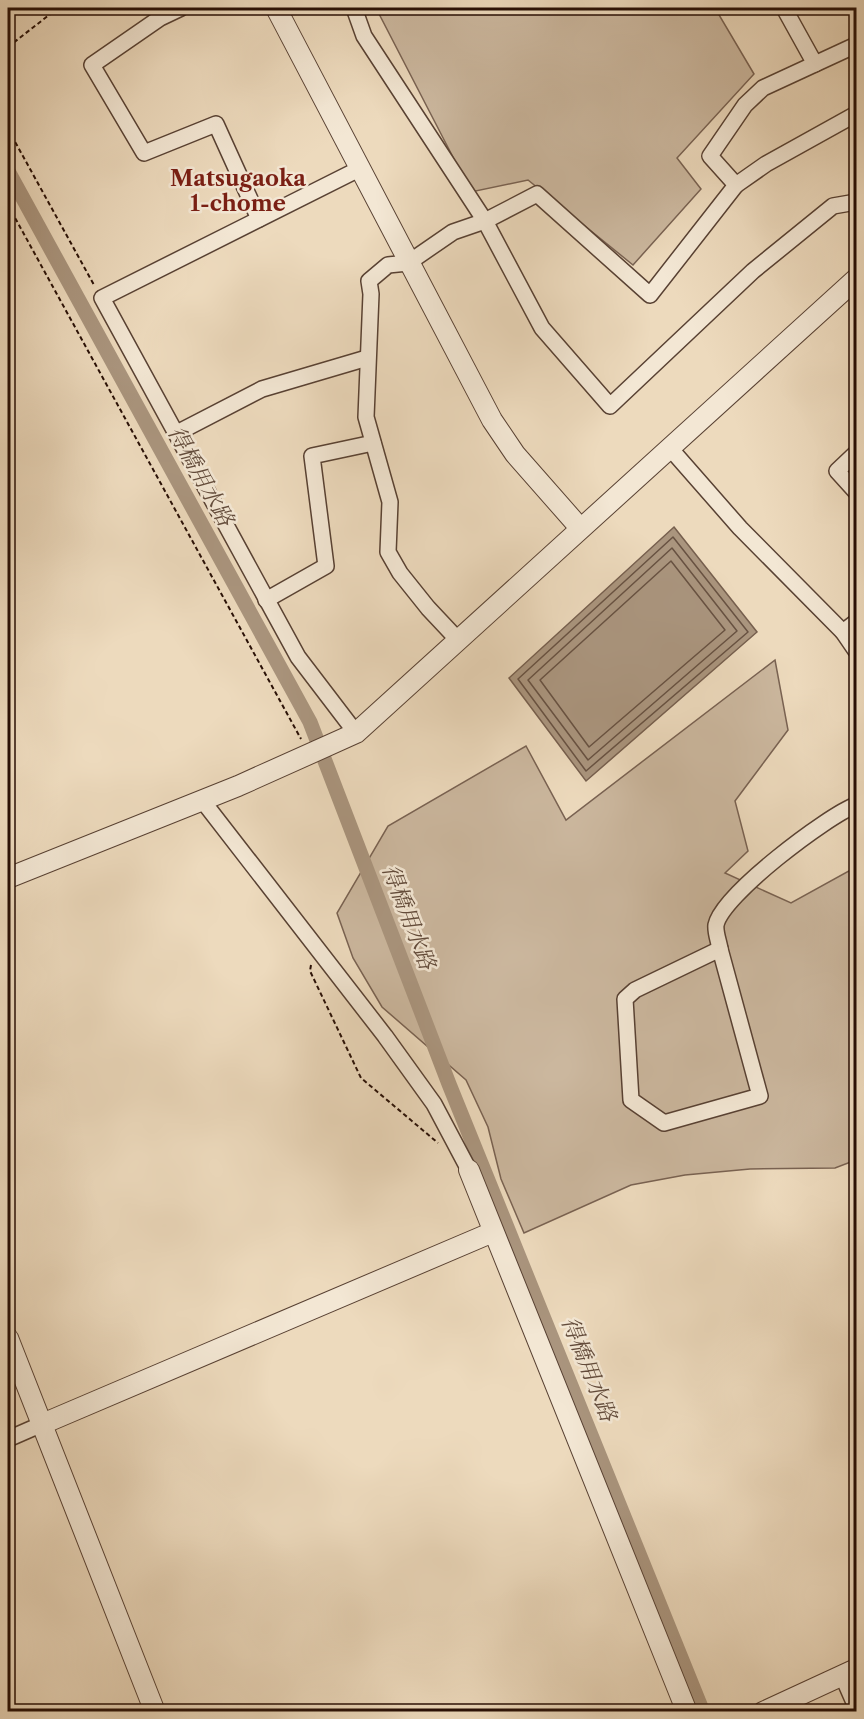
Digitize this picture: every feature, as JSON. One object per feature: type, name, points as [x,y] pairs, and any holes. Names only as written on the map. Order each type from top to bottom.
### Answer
[{"type":"street","points":[[182,8],[160,18],[92,65],[144,153],[216,124],[259,219]]},
{"type":"street","points":[[276,8],[475,391],[501,435],[580,528]]},
{"type":"street","points":[[354,8],[364,36],[485,221],[543,328],[610,406],[761,265],[832,206],[856,202]]},
{"type":"street","points":[[784,8],[815,64]]},
{"type":"street","points":[[736,186],[710,156],[745,105],[763,88],[856,45]]},
{"type":"street","points":[[459,640],[428,608],[400,573],[388,552],[390,502],[366,417],[367,358],[372,294],[369,281],[388,265],[408,263],[453,232],[485,221],[537,194],[650,295],[736,186],[766,164],[856,114]]},
{"type":"street","points":[[356,733],[297,657],[102,298],[359,169]]},
{"type":"street","points":[[8,878],[312,755],[356,733],[856,279]]},
{"type":"street","points":[[177,433],[262,389],[367,358]]},
{"type":"street","points":[[266,600],[326,566],[312,456],[373,443]]},
{"type":"street","points":[[669,447],[740,528],[843,632],[856,651]]},
{"type":"street","points":[[856,453],[837,471],[856,492]]},
{"type":"street","points":[[843,632],[856,622]]},
{"type":"street","points":[[202,800],[434,1104],[470,1170],[687,1712]]},
{"type":"street","points":[[720,949],[635,990],[625,999],[631,1100],[664,1123],[760,1096],[720,949],[716,926],[727,906],[764,870],[823,822],[856,805]]},
{"type":"street","points":[[8,1439],[493,1232]]},
{"type":"street","points":[[8,1338],[40,1425],[155,1712]]},
{"type":"street","points":[[765,1711],[849,1672],[856,1707]]},
{"type":"path","points":[[8,47],[58,8]]},
{"type":"path","points":[[8,129],[86,274],[102,298]]},
{"type":"path","points":[[8,205],[107,390],[124,414],[312,755]]},
{"type":"path","points":[[314,944],[310,971],[360,1078],[442,1147]]},
{"type":"shaded area","points":[[376,8],[715,8],[754,74],[677,158],[701,189],[633,265],[528,180],[471,192]]},
{"type":"shaded area","points":[[775,660],[788,730],[735,801],[748,851],[725,873],[791,903],[856,867],[856,1160],[835,1168],[750,1169],[685,1175],[631,1185],[524,1233],[501,1179],[488,1127],[466,1080],[382,1007],[353,958],[337,913],[388,826],[526,746],[566,820]]},
{"type":"water","points":[[674,527],[757,632],[586,781],[509,678]]},
{"type":"waterway","name":"得橋用水路","points":[[8,171],[310,722],[449,1084],[703,1712]]},
{"type":"district","name":"Matsugaoka 1-chome","points":[[238,190]]}]
